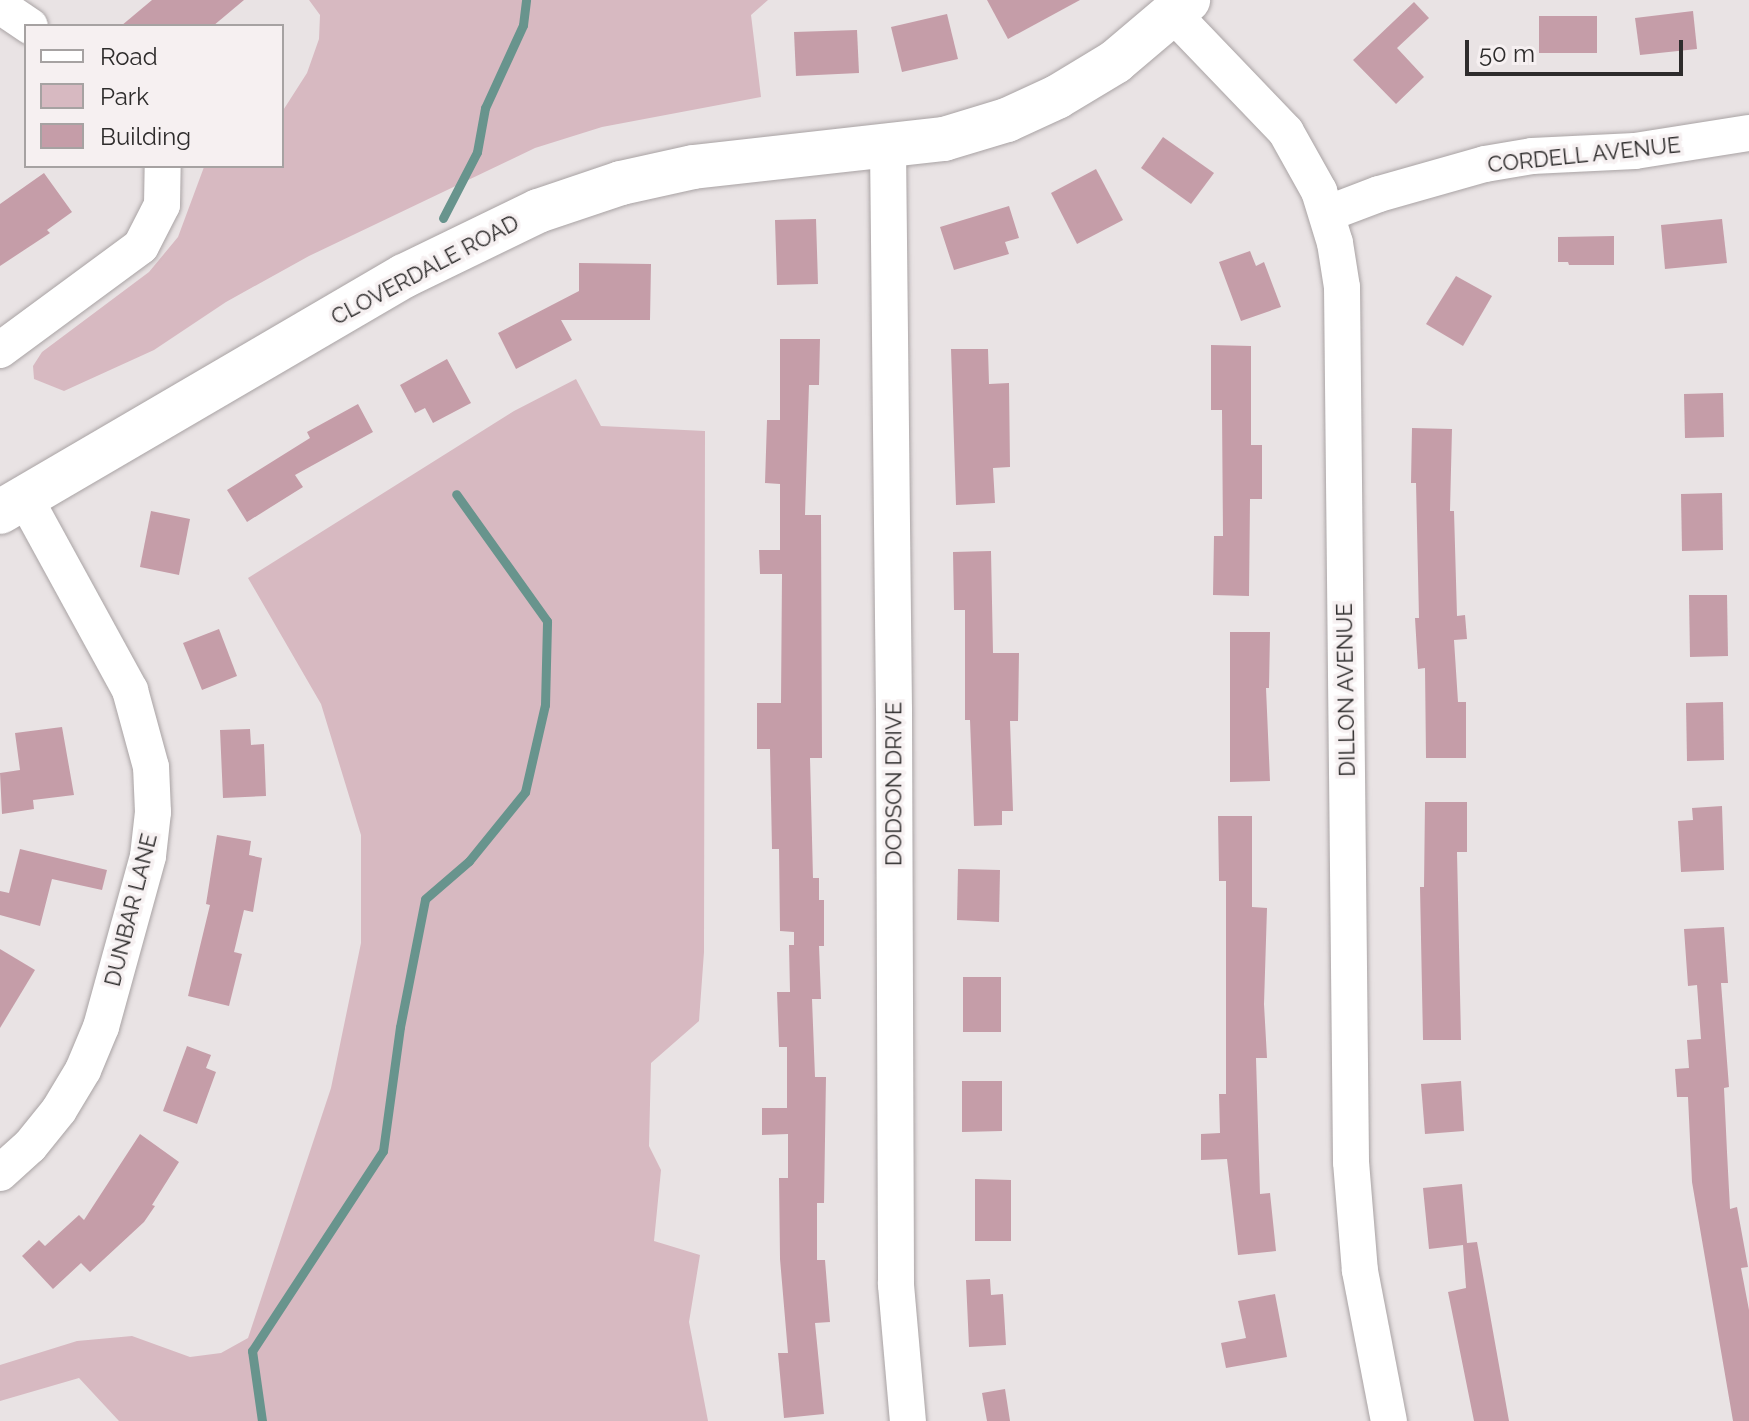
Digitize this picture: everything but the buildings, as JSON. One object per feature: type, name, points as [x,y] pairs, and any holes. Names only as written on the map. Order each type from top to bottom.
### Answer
[{"type":"street","points":[[0,6],[27,24]]},
{"type":"street","name":"CLOVERDALE ROAD","points":[[12,505],[404,276],[538,211],[621,183],[693,167],[944,139],[1007,120],[1057,97],[1115,62],[1180,7]]},
{"type":"street","name":"DILLON AVENUE","points":[[1180,7],[1286,132],[1304,158],[1329,213],[1342,287],[1351,1162],[1360,1271],[1389,1421]]},
{"type":"street","name":"CORDELL AVENUE","points":[[1329,213],[1379,194],[1485,164],[1532,156],[1635,151],[1749,133]]},
{"type":"street","name":"DODSON DRIVE","points":[[888,147],[896,1285],[908,1421]]},
{"type":"street","points":[[0,350],[141,246],[162,205],[163,168]]},
{"type":"street","name":"DUNBAR LANE","points":[[0,1173],[30,1146],[59,1110],[83,1070],[101,1027],[145,870],[153,812],[151,767],[130,690],[12,505]]},
{"type":"green space","points":[[309,0],[768,0],[751,15],[761,97],[602,127],[535,148],[309,256],[226,302],[154,350],[64,391],[34,379],[33,366],[42,352],[149,272],[178,237],[204,168],[284,168],[284,109],[307,73],[319,39],[320,15]]},
{"type":"green space","points":[[576,379],[601,426],[705,431],[704,952],[699,1021],[651,1063],[649,1146],[661,1170],[654,1241],[700,1255],[689,1322],[708,1421],[119,1421],[79,1378],[0,1401],[0,1365],[77,1341],[132,1336],[190,1357],[221,1353],[248,1338],[331,1088],[361,943],[361,835],[321,704],[248,578],[514,411]]},
{"type":"waterway","points":[[443,218],[477,152],[485,108],[523,25],[526,0]]},
{"type":"waterway","points":[[262,1421],[252,1351],[383,1151],[400,1027],[425,899],[469,861],[525,792],[545,705],[547,621],[456,494]]}]
